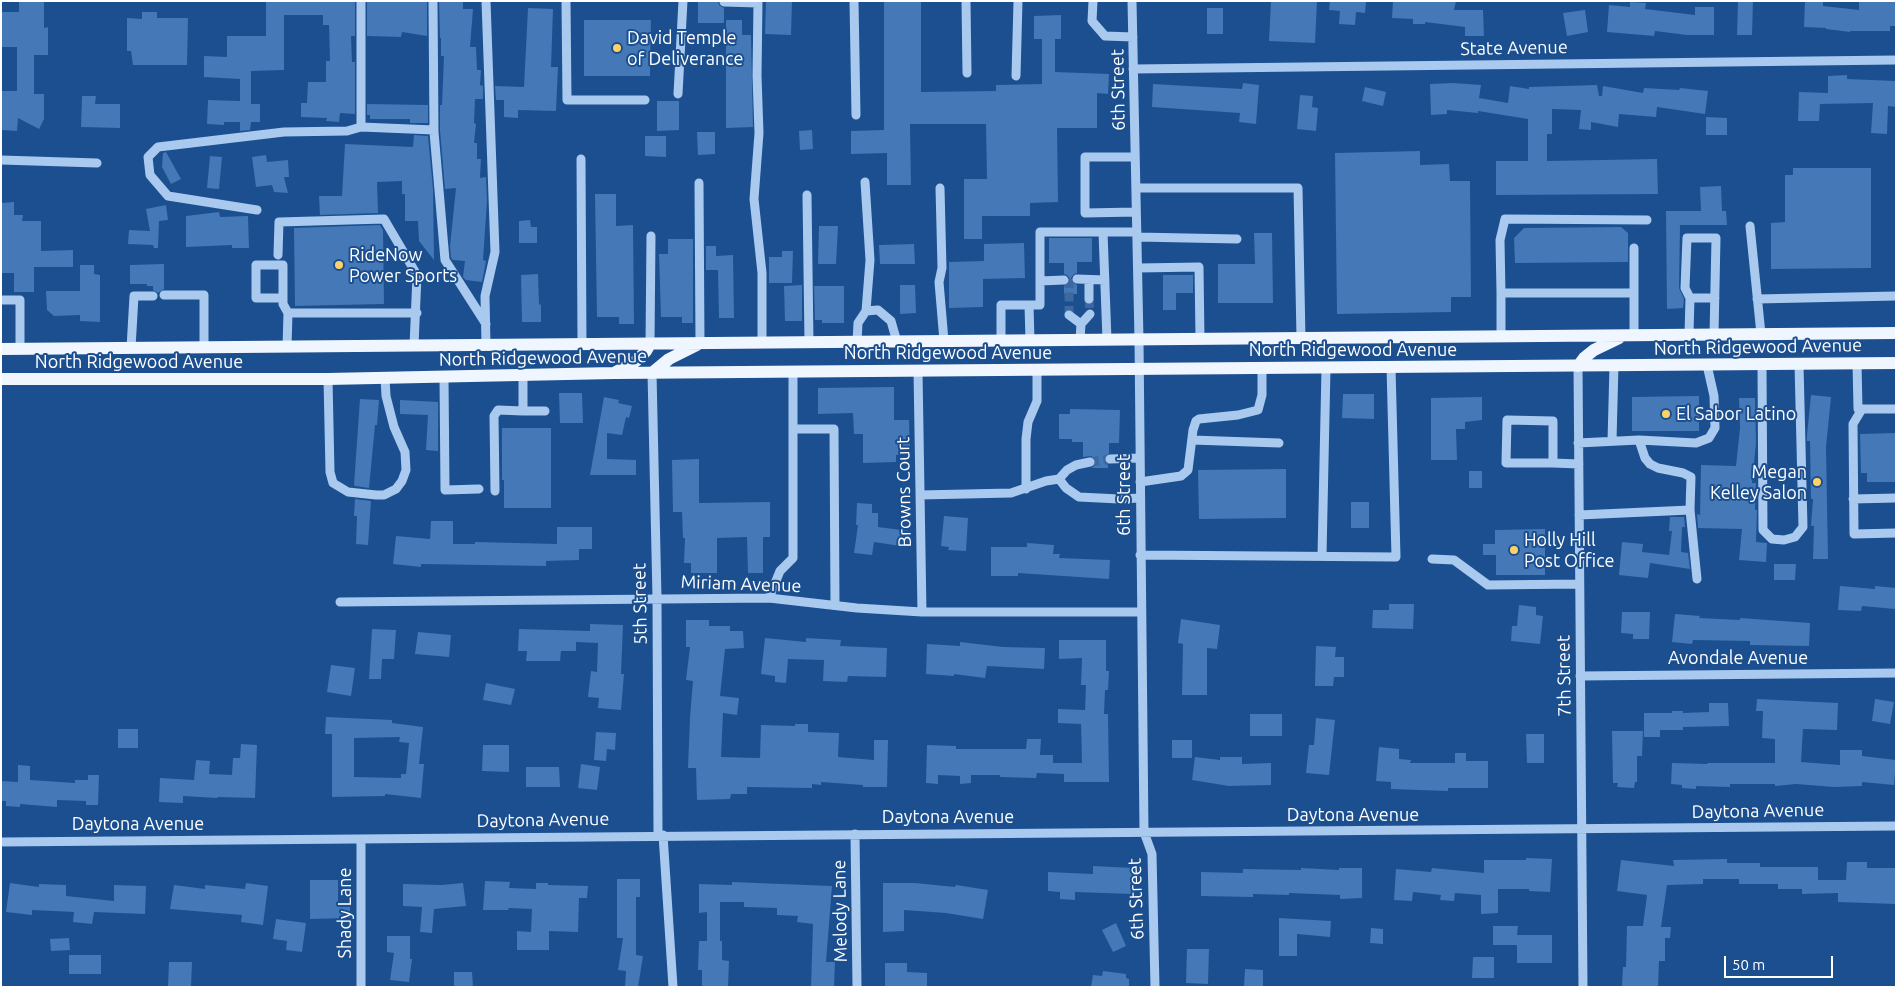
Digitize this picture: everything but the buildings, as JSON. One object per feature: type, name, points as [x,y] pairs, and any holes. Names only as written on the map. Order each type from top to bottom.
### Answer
[{"type":"main road","name":"North Ridgewood Avenue","points":[[1,349],[1896,333]]},
{"type":"main road","points":[[1578,366],[1594,350],[1629,335]]},
{"type":"main road","points":[[614,374],[636,361],[650,344]]},
{"type":"main road","points":[[652,373],[669,359],[700,344]]},
{"type":"main road","name":"North Ridgewood Avenue","points":[[1,379],[328,379],[652,373],[1896,363]]},
{"type":"street","points":[[361,1],[361,127]]},
{"type":"street","points":[[433,1],[434,130],[445,260],[486,324]]},
{"type":"street","points":[[486,1],[495,252],[485,296],[486,345]]},
{"type":"street","points":[[566,1],[567,100],[645,100]]},
{"type":"street","points":[[678,94],[683,1]]},
{"type":"street","points":[[854,1],[856,115]]},
{"type":"street","points":[[966,1],[967,73]]},
{"type":"street","points":[[1016,76],[1018,1]]},
{"type":"street","points":[[1093,1],[1092,21],[1105,36],[1133,37]]},
{"type":"street","name":"6th Street","points":[[1132,1],[1138,268],[1144,832],[1152,854],[1155,987]]},
{"type":"street","points":[[724,2],[758,2],[760,133],[754,198],[762,273],[762,343]]},
{"type":"street","name":"State Avenue","points":[[1133,70],[1896,60]]},
{"type":"street","points":[[257,210],[168,196],[150,175],[148,157],[158,147],[284,132],[346,130],[361,127],[434,130]]},
{"type":"street","points":[[1135,157],[1085,157],[1085,213],[1136,212]]},
{"type":"street","points":[[581,159],[582,344]]},
{"type":"street","points":[[1,160],[97,163]]},
{"type":"street","points":[[857,342],[858,323],[866,311],[870,260],[866,182]]},
{"type":"street","points":[[699,183],[700,344]]},
{"type":"street","points":[[940,188],[942,268],[939,282],[944,341]]},
{"type":"street","points":[[1136,188],[1298,188],[1300,338]]},
{"type":"street","points":[[807,195],[810,343]]},
{"type":"street","points":[[1500,336],[1500,240],[1505,219],[1647,220]]},
{"type":"street","points":[[278,255],[279,222],[384,220],[417,275],[417,313],[414,346]]},
{"type":"street","points":[[1750,226],[1761,334]]},
{"type":"street","points":[[1001,341],[1001,305],[1040,304],[1040,232],[1103,232],[1237,239]]},
{"type":"street","points":[[1103,232],[1107,340]]},
{"type":"street","points":[[650,344],[651,236]]},
{"type":"street","points":[[1689,334],[1690,298],[1686,288],[1687,238],[1716,238],[1714,334]]},
{"type":"street","points":[[1629,335],[1634,293],[1634,248]]},
{"type":"street","points":[[282,298],[256,298],[256,265],[283,265],[282,298],[288,313],[287,347]]},
{"type":"street","points":[[1138,268],[1198,267],[1200,339]]},
{"type":"street","points":[[1077,279],[1105,280]]},
{"type":"street","points":[[1040,281],[1064,280]]},
{"type":"street","points":[[1089,280],[1089,299]]},
{"type":"street","points":[[1501,292],[1634,293]]},
{"type":"street","points":[[164,296],[204,295],[204,347]]},
{"type":"street","points":[[131,348],[134,296],[153,296]]},
{"type":"street","points":[[1757,299],[1896,296]]},
{"type":"street","points":[[1690,298],[1715,298]]},
{"type":"street","points":[[1,300],[20,300],[20,349]]},
{"type":"street","points":[[1029,305],[1030,341]]},
{"type":"street","points":[[866,311],[878,310],[891,321],[897,342]]},
{"type":"street","points":[[288,313],[417,313]]},
{"type":"street","points":[[1070,314],[1081,324]]},
{"type":"street","points":[[1080,340],[1081,324],[1090,314]]},
{"type":"street","points":[[1857,363],[1858,409],[1896,408]]},
{"type":"street","points":[[1762,364],[1763,530],[1772,539],[1784,540],[1795,537],[1803,527],[1799,364]]},
{"type":"street","points":[[1612,441],[1614,365]]},
{"type":"street","points":[[1578,443],[1639,440],[1696,443],[1709,438],[1715,428],[1714,396],[1707,365]]},
{"type":"street","name":"7th Street","points":[[1578,366],[1583,987]]},
{"type":"street","points":[[1140,555],[1396,557],[1391,367]]},
{"type":"street","points":[[1140,482],[1181,476],[1188,470],[1196,422],[1200,419],[1238,415],[1258,410],[1261,405],[1262,395],[1262,368]]},
{"type":"street","points":[[1322,556],[1326,368]]},
{"type":"street","points":[[1026,489],[1028,422],[1037,401],[1037,370]]},
{"type":"street","name":"Browns Court","points":[[918,371],[922,612]]},
{"type":"street","points":[[769,598],[780,571],[793,558],[793,372]]},
{"type":"street","name":"5th Street","points":[[652,373],[661,835],[673,987]]},
{"type":"street","points":[[523,375],[523,411]]},
{"type":"street","points":[[444,377],[445,490],[480,489]]},
{"type":"street","points":[[328,379],[330,472],[333,483],[348,492],[376,496],[384,495],[396,489],[402,481],[406,470],[405,452],[394,427],[386,396],[385,378]]},
{"type":"street","points":[[1862,409],[1853,424],[1854,534],[1896,533]]},
{"type":"street","points":[[495,491],[494,416],[498,410],[545,411]]},
{"type":"street","points":[[1553,464],[1553,421],[1507,420],[1506,463],[1553,464],[1579,464]]},
{"type":"street","points":[[793,429],[834,429],[835,605]]},
{"type":"street","points":[[1192,440],[1279,444]]},
{"type":"street","points":[[1639,440],[1645,458],[1650,464],[1691,477],[1690,510],[1697,579]]},
{"type":"street","points":[[1110,459],[1140,458]]},
{"type":"street","points":[[920,495],[1011,494],[1046,481],[1060,479],[1067,470],[1076,465],[1090,462]]},
{"type":"street","points":[[1060,479],[1066,488],[1078,497],[1140,498]]},
{"type":"street","points":[[1853,499],[1896,498]]},
{"type":"street","points":[[1579,515],[1690,510]]},
{"type":"street","points":[[1432,559],[1454,560],[1488,585],[1579,584]]},
{"type":"street","name":"Miriam Avenue","points":[[340,602],[769,598],[922,612],[1141,612]]},
{"type":"street","name":"Avondale Avenue","points":[[1580,676],[1896,674]]},
{"type":"street","name":"Daytona Avenue","points":[[1,842],[1896,826]]},
{"type":"street","name":"Melody Lane","points":[[855,834],[857,987]]},
{"type":"street","name":"Shady Lane","points":[[361,839],[361,987]]},
{"type":"tunnel","points":[[1069,315],[1069,279],[1077,279]]},
{"type":"tunnel","points":[[1089,299],[1090,314]]},
{"type":"tunnel","points":[[1090,462],[1110,459]]},
{"type":"place","name":"David Temple of Deliverance","points":[[617,48]]},
{"type":"place","name":"RideNow Power Sports","points":[[339,265]]},
{"type":"place","name":"El Sabor Latino","points":[[1666,414]]},
{"type":"place","name":"Megan Kelley Salon","points":[[1817,482]]},
{"type":"place","name":"Holly Hill Post Office","points":[[1514,550]]}]
